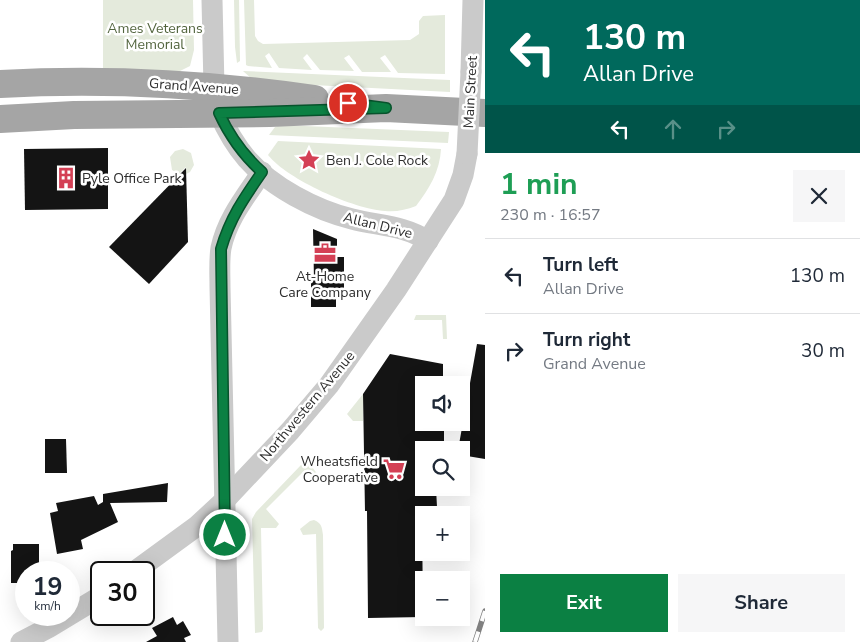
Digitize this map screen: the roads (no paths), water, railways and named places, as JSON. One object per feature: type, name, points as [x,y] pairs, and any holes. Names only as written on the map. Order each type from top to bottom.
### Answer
[{"type":"main road","name":"Grand Avenue","points":[[0,84],[126,82],[216,100],[485,113]]},
{"type":"main road","name":"Grand Avenue","points":[[0,119],[74,115],[216,100]]},
{"type":"street","points":[[212,0],[216,100]]},
{"type":"street","name":"Main Street","points":[[467,154],[473,0]]},
{"type":"street","name":"Allan Drive","points":[[216,100],[234,142],[247,159],[281,186],[314,206],[351,219],[406,229],[428,241]]},
{"type":"street","name":"Northwestern Avenue","points":[[149,561],[197,526],[224,501],[290,431],[329,385],[363,340],[454,200],[467,154]]},
{"type":"street","points":[[228,642],[221,249],[226,231],[235,211],[262,172]]},
{"type":"street","points":[[21,642],[90,603]]},
{"type":"railway","points":[[475,642],[485,611]]},
{"type":"place","name":"Ben J. Cole Rock","points":[[309,160]]},
{"type":"place","name":"Pyle Office Park","points":[[66,178]]},
{"type":"place","name":"At-Home Care Company","points":[[325,253]]},
{"type":"place","name":"Wheatsfield Cooperative","points":[[394,469]]},
{"type":"park label","name":"Ames Veterans Memorial","points":[[155,36]]}]
